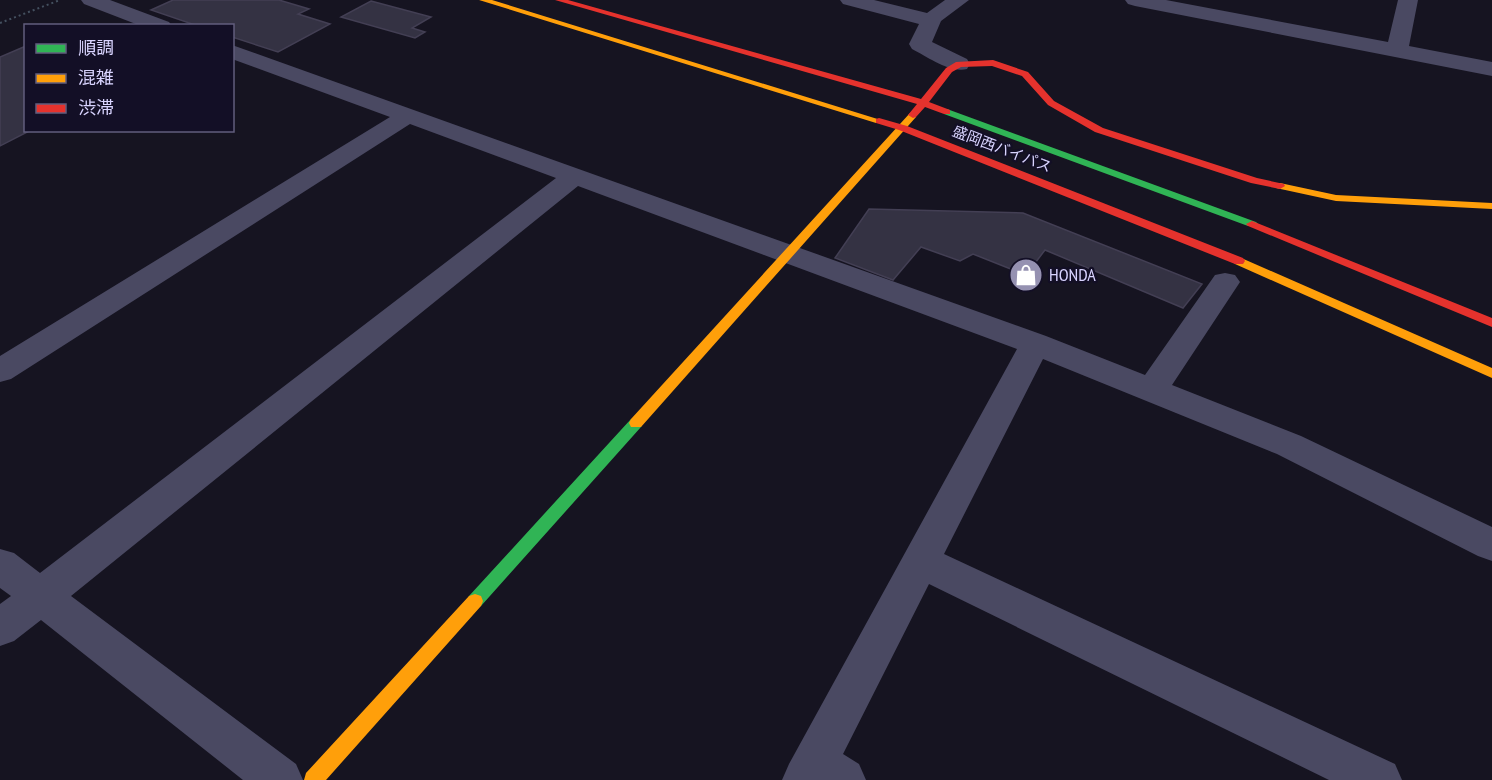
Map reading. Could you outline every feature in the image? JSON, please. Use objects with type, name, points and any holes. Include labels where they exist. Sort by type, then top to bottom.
[{"type":"main road","name":"盛岡西バイパス","points":[[483,0],[903,128],[1210,248],[1492,374]]},
{"type":"main road","name":"盛岡西バイパス","points":[[559,0],[923,103],[1283,235],[1492,323]]},
{"type":"main road","points":[[313,780],[903,128],[949,70],[959,63],[993,63],[1025,74],[1051,103],[1099,130],[1255,181],[1336,198],[1492,206]]},
{"type":"street","points":[[91,0],[157,24]]},
{"type":"street","points":[[850,0],[930,20]]},
{"type":"street","points":[[959,0],[936,13],[930,20],[920,44],[959,63]]},
{"type":"street","points":[[1135,0],[1492,69]]},
{"type":"street","points":[[1397,50],[1408,0]]},
{"type":"street","points":[[234,52],[1035,344],[1289,445],[1492,545]]},
{"type":"street","points":[[0,371],[409,115]]},
{"type":"street","points":[[0,628],[575,176]]},
{"type":"street","points":[[1152,390],[1225,282]]},
{"type":"street","points":[[821,775],[922,562],[1035,344]]},
{"type":"street","points":[[922,562],[1379,780]]},
{"type":"street","points":[[0,564],[280,780]]},
{"type":"path","points":[[0,23],[60,0]]},
{"type":"building","points":[[173,0],[279,0],[309,9],[298,14],[330,24],[278,52],[234,38],[234,24],[192,24],[151,10]]},
{"type":"building","points":[[371,1],[431,17],[412,28],[425,32],[415,38],[341,17]]},
{"type":"building","points":[[24,47],[24,132],[27,132],[0,146],[0,57]]},
{"type":"building","points":[[869,209],[1023,213],[1202,284],[1183,308],[1045,250],[1026,275],[973,254],[960,261],[921,247],[893,280],[835,258]]},
{"type":"traffic: fast","points":[[947,112],[1252,224]]},
{"type":"traffic: fast","points":[[475,601],[636,423]]},
{"type":"traffic: slow","points":[[483,0],[879,121]]},
{"type":"traffic: slow","points":[[636,423],[913,115]]},
{"type":"traffic: slow","points":[[1280,186],[1336,198],[1492,206]]},
{"type":"traffic: slow","points":[[1239,261],[1492,373]]},
{"type":"traffic: slow","points":[[313,780],[475,601]]},
{"type":"traffic: jam","points":[[559,0],[923,103],[947,112]]},
{"type":"traffic: jam","points":[[913,115],[949,70],[959,64],[993,63],[1025,74],[1051,103],[1099,130],[1255,181],[1280,186]]},
{"type":"traffic: jam","points":[[879,121],[903,128],[1239,261]]},
{"type":"traffic: jam","points":[[1252,224],[1492,323]]},
{"type":"place","name":"HONDA","points":[[1026,275]]}]
